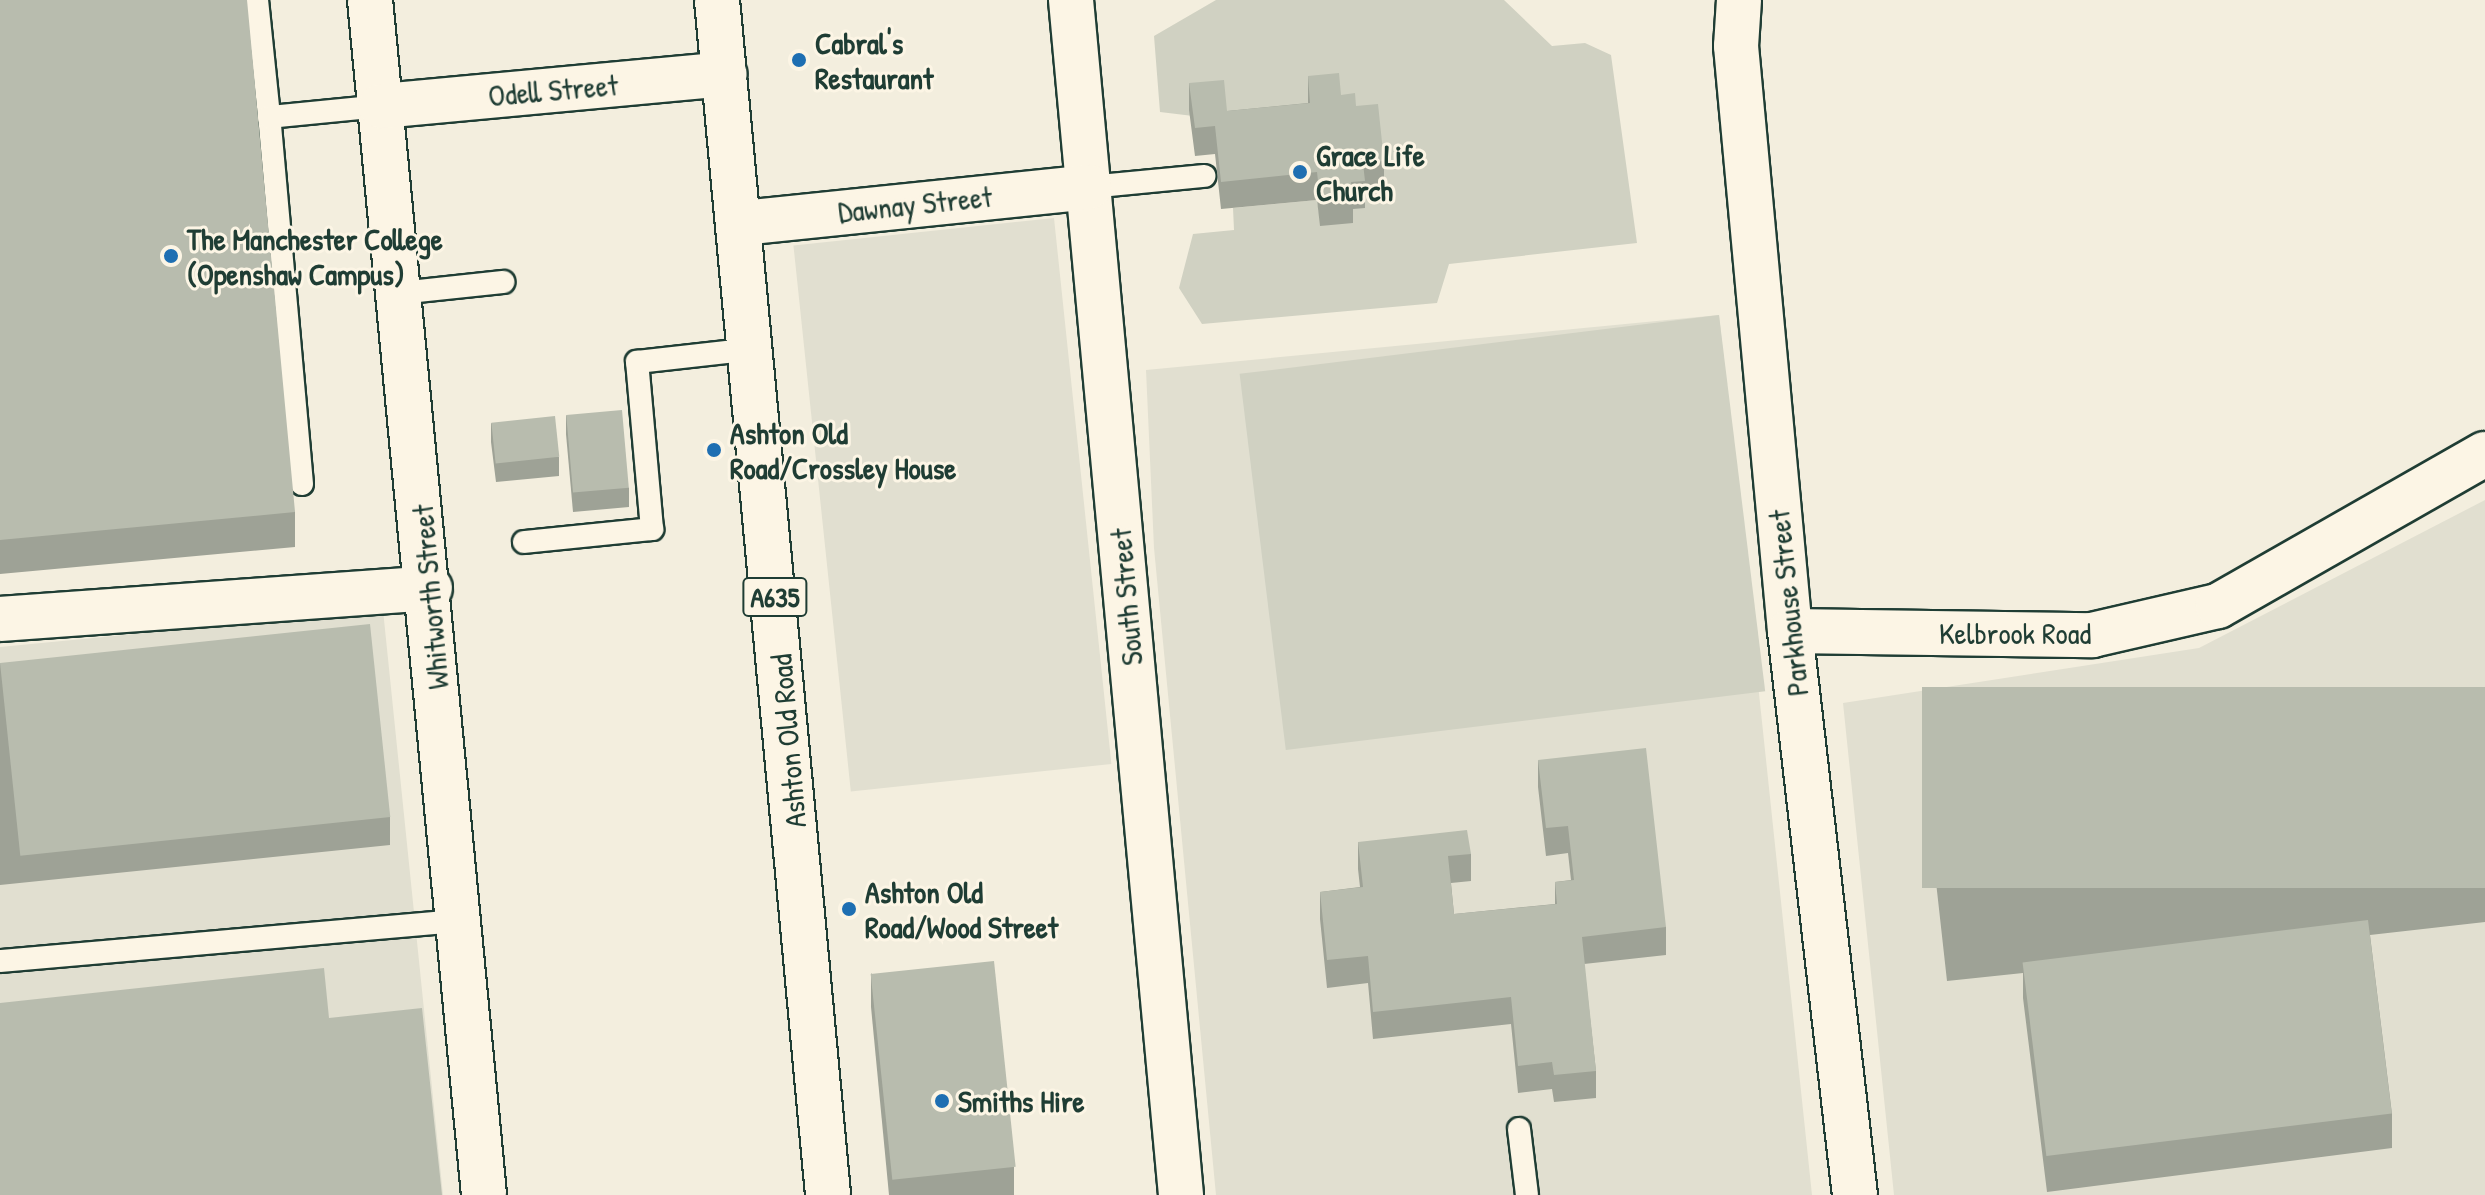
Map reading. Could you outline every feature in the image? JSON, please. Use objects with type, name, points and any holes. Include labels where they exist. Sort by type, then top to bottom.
[{"type":"main road","name":"Whitworth Street","points":[[370,0],[430,588],[484,1195]]},
{"type":"main road","name":"Ashton Old Road","points":[[717,0],[753,349],[828,1195]]},
{"type":"main road","name":"South Street","points":[[1071,0],[1181,1195]]},
{"type":"main road","name":"Parkhouse Street","points":[[1739,5],[1736,46],[1790,631],[1855,1195]]},
{"type":"main road","name":"Odell Street","points":[[381,106],[725,74]]},
{"type":"main road","name":"Dawnay Street","points":[[741,223],[1089,187]]},
{"type":"main road","name":"Kelbrook Road","points":[[1790,631],[2092,635],[2218,606],[2485,454]]},
{"type":"main road","points":[[0,619],[430,588]]},
{"type":"lane","points":[[257,0],[302,484]]},
{"type":"lane","points":[[269,117],[381,106]]},
{"type":"lane","points":[[1089,187],[1204,176]]},
{"type":"lane","points":[[400,293],[503,282]]},
{"type":"lane","points":[[524,542],[652,529],[637,362],[753,349]]},
{"type":"lane","points":[[0,961],[460,921]]},
{"type":"lane","points":[[1519,1129],[1527,1195]]},
{"type":"shaded area","points":[[1216,0],[1504,0],[1552,46],[1585,43],[1611,55],[1637,243],[1449,264],[1437,303],[1202,324],[1179,288],[1193,234],[1234,230],[1233,208],[1317,200],[1321,226],[1310,130],[1160,112],[1154,36]]},
{"type":"shaded area","points":[[1054,218],[1111,764],[851,791],[793,245]]},
{"type":"shaded area","points":[[1719,315],[1812,1195],[1216,1195],[1154,548],[1146,370]]},
{"type":"shaded area","points":[[1719,315],[1765,691],[1286,750],[1240,374]]},
{"type":"shaded area","points":[[2485,500],[2485,1195],[1894,1195],[1843,703],[2199,648]]},
{"type":"shaded area","points":[[383,610],[443,1195],[0,1195],[0,647]]},
{"type":"building","name":"The Manchester College (Openshaw Campus)","points":[[0,0],[247,0],[295,512],[0,540]]},
{"type":"building","name":"Grace Life Church","points":[[1339,73],[1341,95],[1355,93],[1356,106],[1378,104],[1384,161],[1363,163],[1365,181],[1351,182],[1353,196],[1320,199],[1317,172],[1221,182],[1215,126],[1195,128],[1189,83],[1224,80],[1227,111],[1310,103],[1308,76]]},
{"type":"building","points":[[622,410],[629,488],[573,493],[566,415]]},
{"type":"building","points":[[555,416],[559,457],[496,463],[491,423]]},
{"type":"building","points":[[370,624],[390,817],[20,856],[0,663]]},
{"type":"building","points":[[1922,687],[2485,687],[2485,888],[1922,888]]},
{"type":"building","points":[[1646,748],[1666,927],[1582,937],[1596,1071],[1554,1075],[1552,1062],[1518,1066],[1511,997],[1373,1012],[1368,956],[1327,960],[1320,892],[1363,887],[1358,842],[1467,830],[1471,854],[1448,856],[1454,914],[1557,904],[1555,882],[1574,880],[1568,826],[1546,828],[1538,760]]},
{"type":"building","points":[[2368,920],[2392,1114],[2046,1156],[2023,962]]},
{"type":"building","name":"Smiths Hire","points":[[994,961],[1016,1167],[892,1180],[871,974]]},
{"type":"building","points":[[324,968],[329,1018],[422,1008],[442,1195],[0,1195],[0,1003]]},
{"type":"place","name":"Cabral's Restaurant","points":[[799,60]]},
{"type":"place","name":"Grace Life Church","points":[[1300,172]]},
{"type":"place","name":"The Manchester College (Openshaw Campus)","points":[[171,256]]},
{"type":"place","name":"Ashton Old Road/Crossley House","points":[[714,450]]},
{"type":"place","name":"Ashton Old Road/Wood Street","points":[[849,909]]},
{"type":"place","name":"Smiths Hire","points":[[942,1101]]}]
